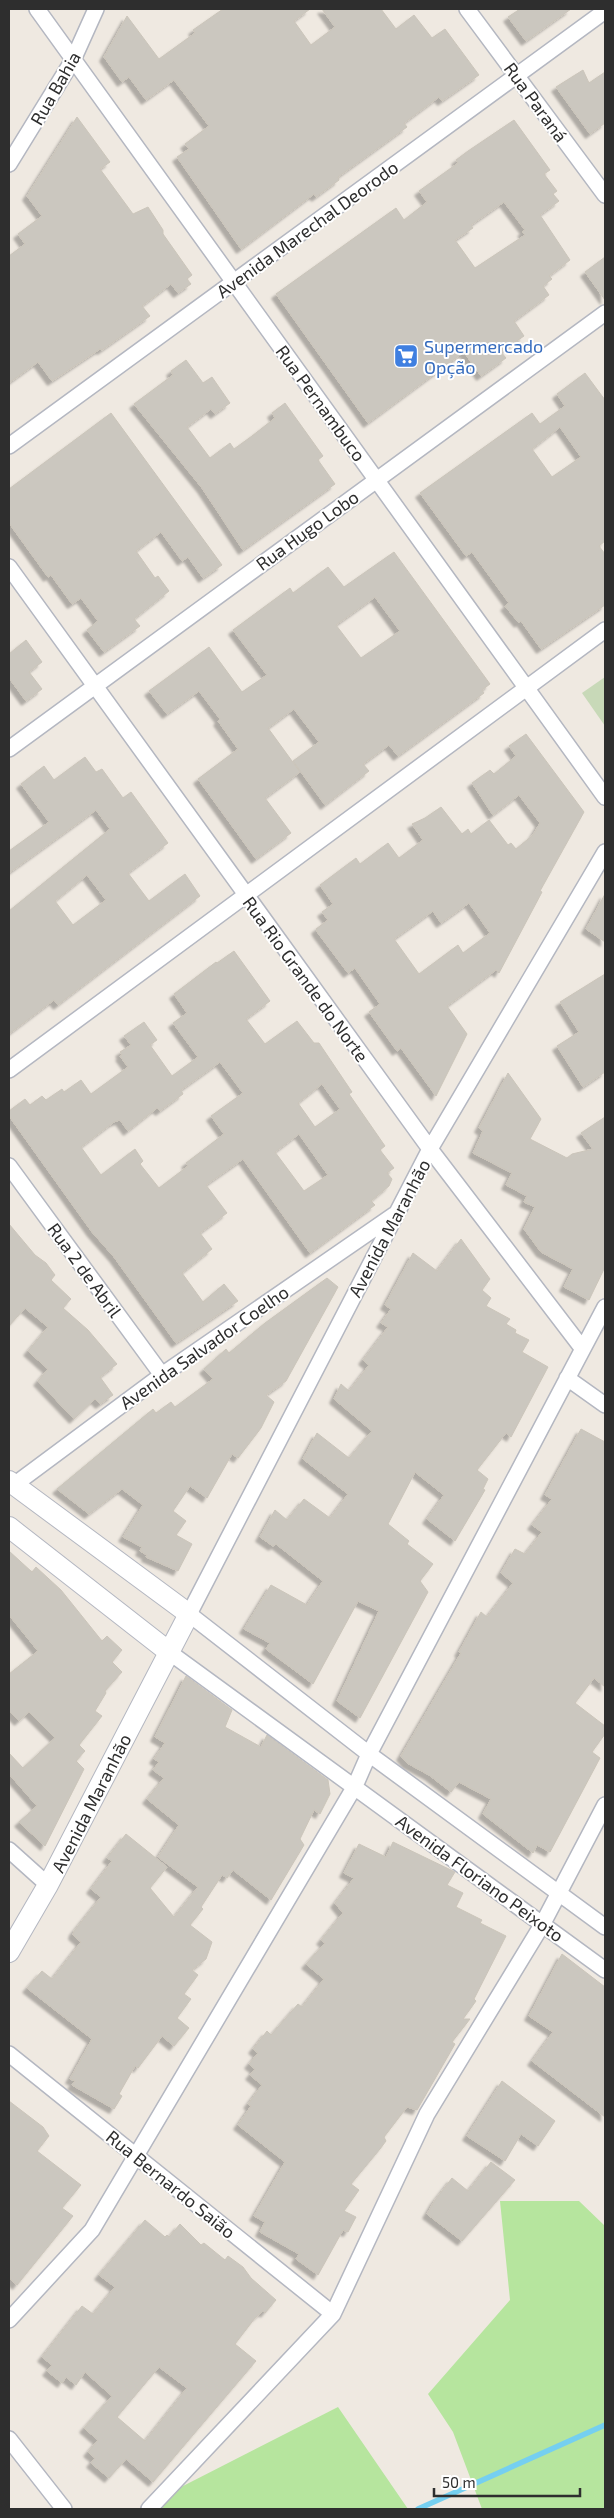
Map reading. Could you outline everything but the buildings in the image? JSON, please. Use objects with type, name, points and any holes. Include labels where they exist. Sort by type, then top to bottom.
[{"type":"street","name":"Rua Pernambuco","points":[[37,9],[605,796]]},
{"type":"street","name":"Rua Bahia","points":[[9,164],[73,60],[96,9]]},
{"type":"street","name":"Rua Paraná","points":[[467,9],[605,196]]},
{"type":"street","name":"Avenida Marechal Deorodo","points":[[9,446],[605,11]]},
{"type":"street","name":"Rua Hugo Lobo","points":[[9,749],[605,313]]},
{"type":"street","name":"Rua Rio Grande do Norte","points":[[9,567],[245,896],[430,1149],[582,1348]]},
{"type":"street","points":[[9,1070],[605,630]]},
{"type":"street","name":"Avenida Maranhão","points":[[189,1614],[430,1149],[605,852]]},
{"type":"street","name":"Rua 2 de Abril","points":[[9,1166],[162,1375]]},
{"type":"street","name":"Avenida Salvador Coelho","points":[[12,1483],[162,1375],[396,1213]]},
{"type":"street","points":[[9,2320],[92,2230],[355,1786],[369,1754],[582,1348],[605,1308]]},
{"type":"street","points":[[567,1378],[605,1405]]},
{"type":"street","name":"Avenida Floriano Peixoto","points":[[12,1483],[189,1614],[369,1754],[605,1927]]},
{"type":"street","name":"Avenida Floriano Peixoto","points":[[9,1526],[169,1652],[605,1970]]},
{"type":"street","points":[[169,1652],[189,1614]]},
{"type":"street","name":"Avenida Maranhão","points":[[9,1952],[48,1885],[169,1652]]},
{"type":"street","points":[[148,2509],[333,2314],[427,2114],[542,1925],[605,1805]]},
{"type":"street","points":[[9,1850],[48,1885]]},
{"type":"street","name":"Rua Bernardo Saião","points":[[9,2054],[333,2314]]},
{"type":"street","points":[[9,2439],[64,2509]]},
{"type":"green space","points":[[605,677],[605,726],[582,693]]},
{"type":"green space","points":[[500,2201],[579,2201],[605,2226],[605,2509],[482,2509],[453,2432],[428,2394],[510,2300]]},
{"type":"green space","points":[[338,2407],[408,2509],[138,2509]]},
{"type":"waterway","points":[[418,2509],[605,2425]]},
{"type":"place","name":"Supermercado Opção","points":[[406,356]]}]
